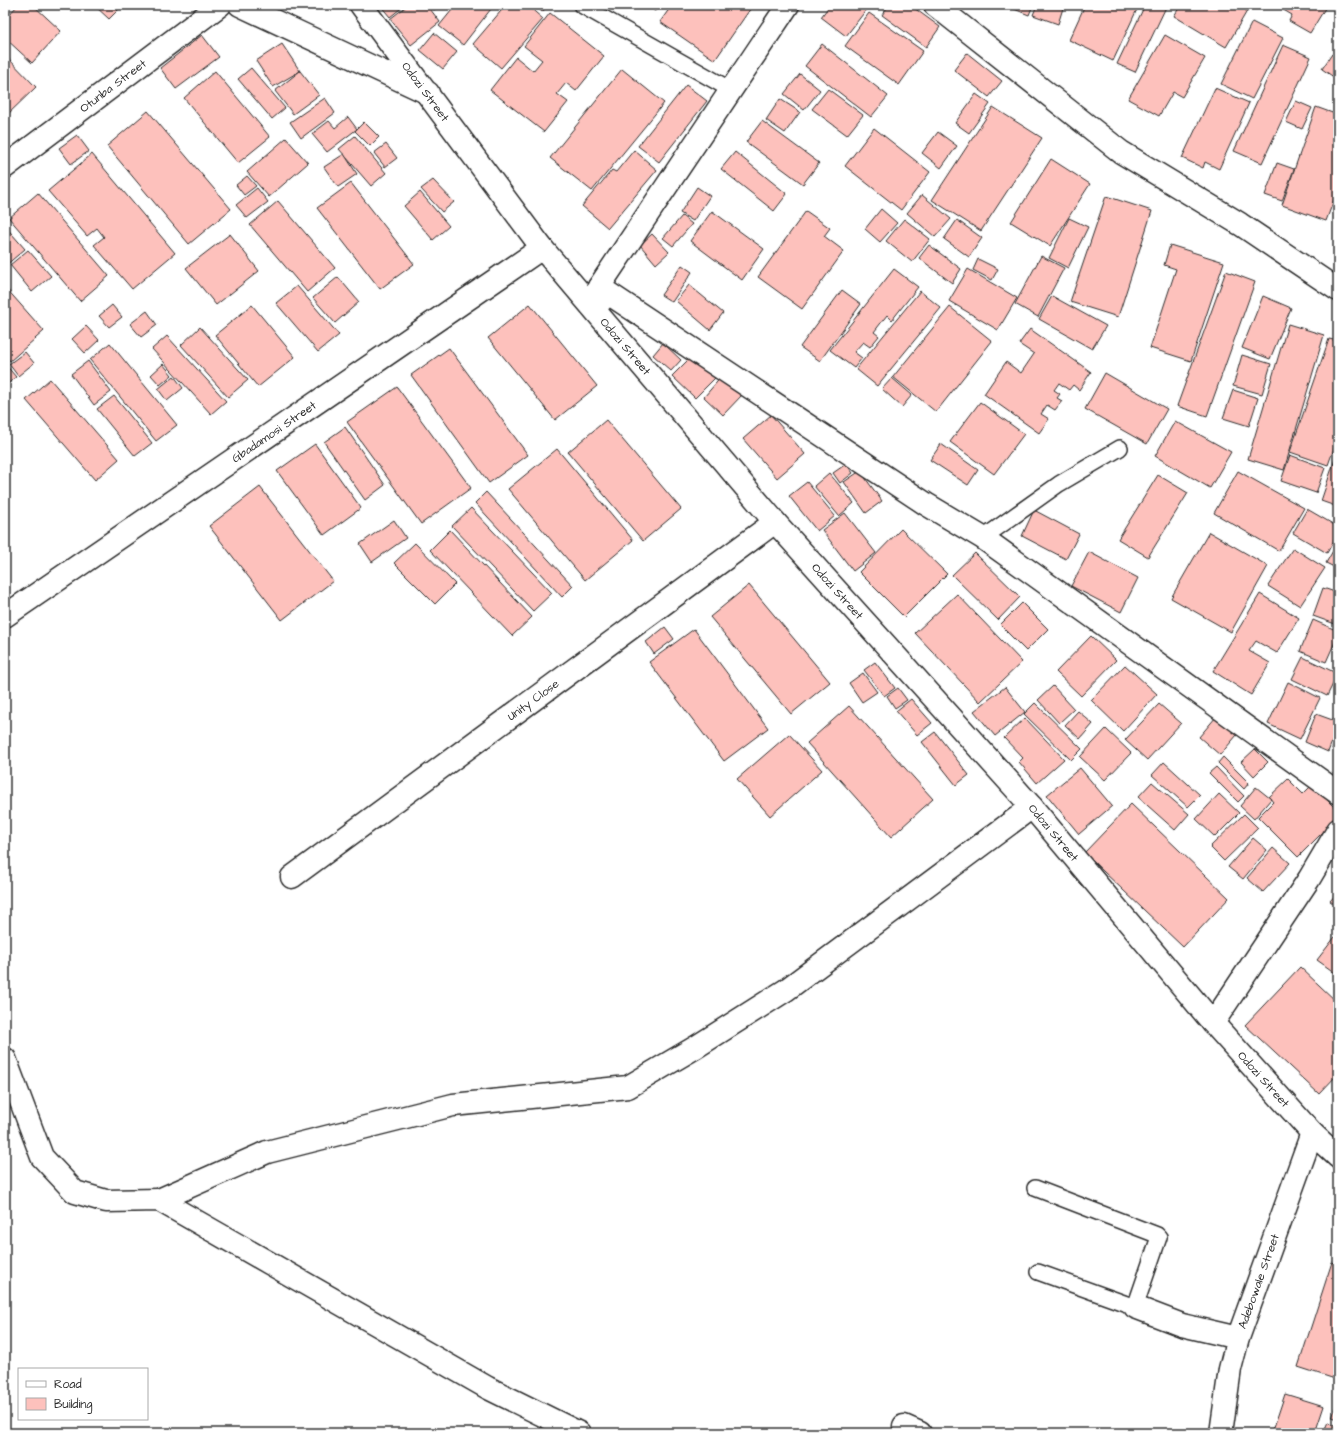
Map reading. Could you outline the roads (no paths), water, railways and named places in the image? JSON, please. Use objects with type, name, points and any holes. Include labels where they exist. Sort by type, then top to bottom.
[{"type":"street","name":"Otunba Street","points":[[5,167],[220,5]]},
{"type":"street","points":[[240,5],[428,94]]},
{"type":"street","name":"Odozi Street","points":[[361,5],[542,248],[603,320],[775,522],[1032,807],[1213,1023],[1312,1133],[1338,1157]]},
{"type":"street","points":[[603,320],[599,287],[788,5]]},
{"type":"street","points":[[935,5],[1121,152],[1240,224],[1338,290]]},
{"type":"street","name":"Gbadamosi Street","points":[[5,616],[542,248]]},
{"type":"street","points":[[599,287],[926,504],[983,538],[1338,794]]},
{"type":"street","name":"Unity Close","points":[[292,877],[775,522]]},
{"type":"street","points":[[5,1059],[42,1157],[75,1192],[106,1201],[159,1200],[267,1152],[453,1105],[628,1088],[786,990],[1032,807]]},
{"type":"street","points":[[1213,1023],[1309,879],[1338,830]]},
{"type":"street","name":"Adebowale Street","points":[[1221,1433],[1230,1369],[1238,1338],[1312,1133]]},
{"type":"street","points":[[159,1200],[488,1388],[579,1433]]},
{"type":"street","points":[[1135,1307],[1182,1324],[1238,1338]]},
{"type":"lane","points":[[581,5],[731,90]]},
{"type":"lane","points":[[983,538],[1059,484],[1120,448]]},
{"type":"lane","points":[[1035,1188],[1158,1235],[1159,1238],[1135,1307],[1038,1272]]}]
